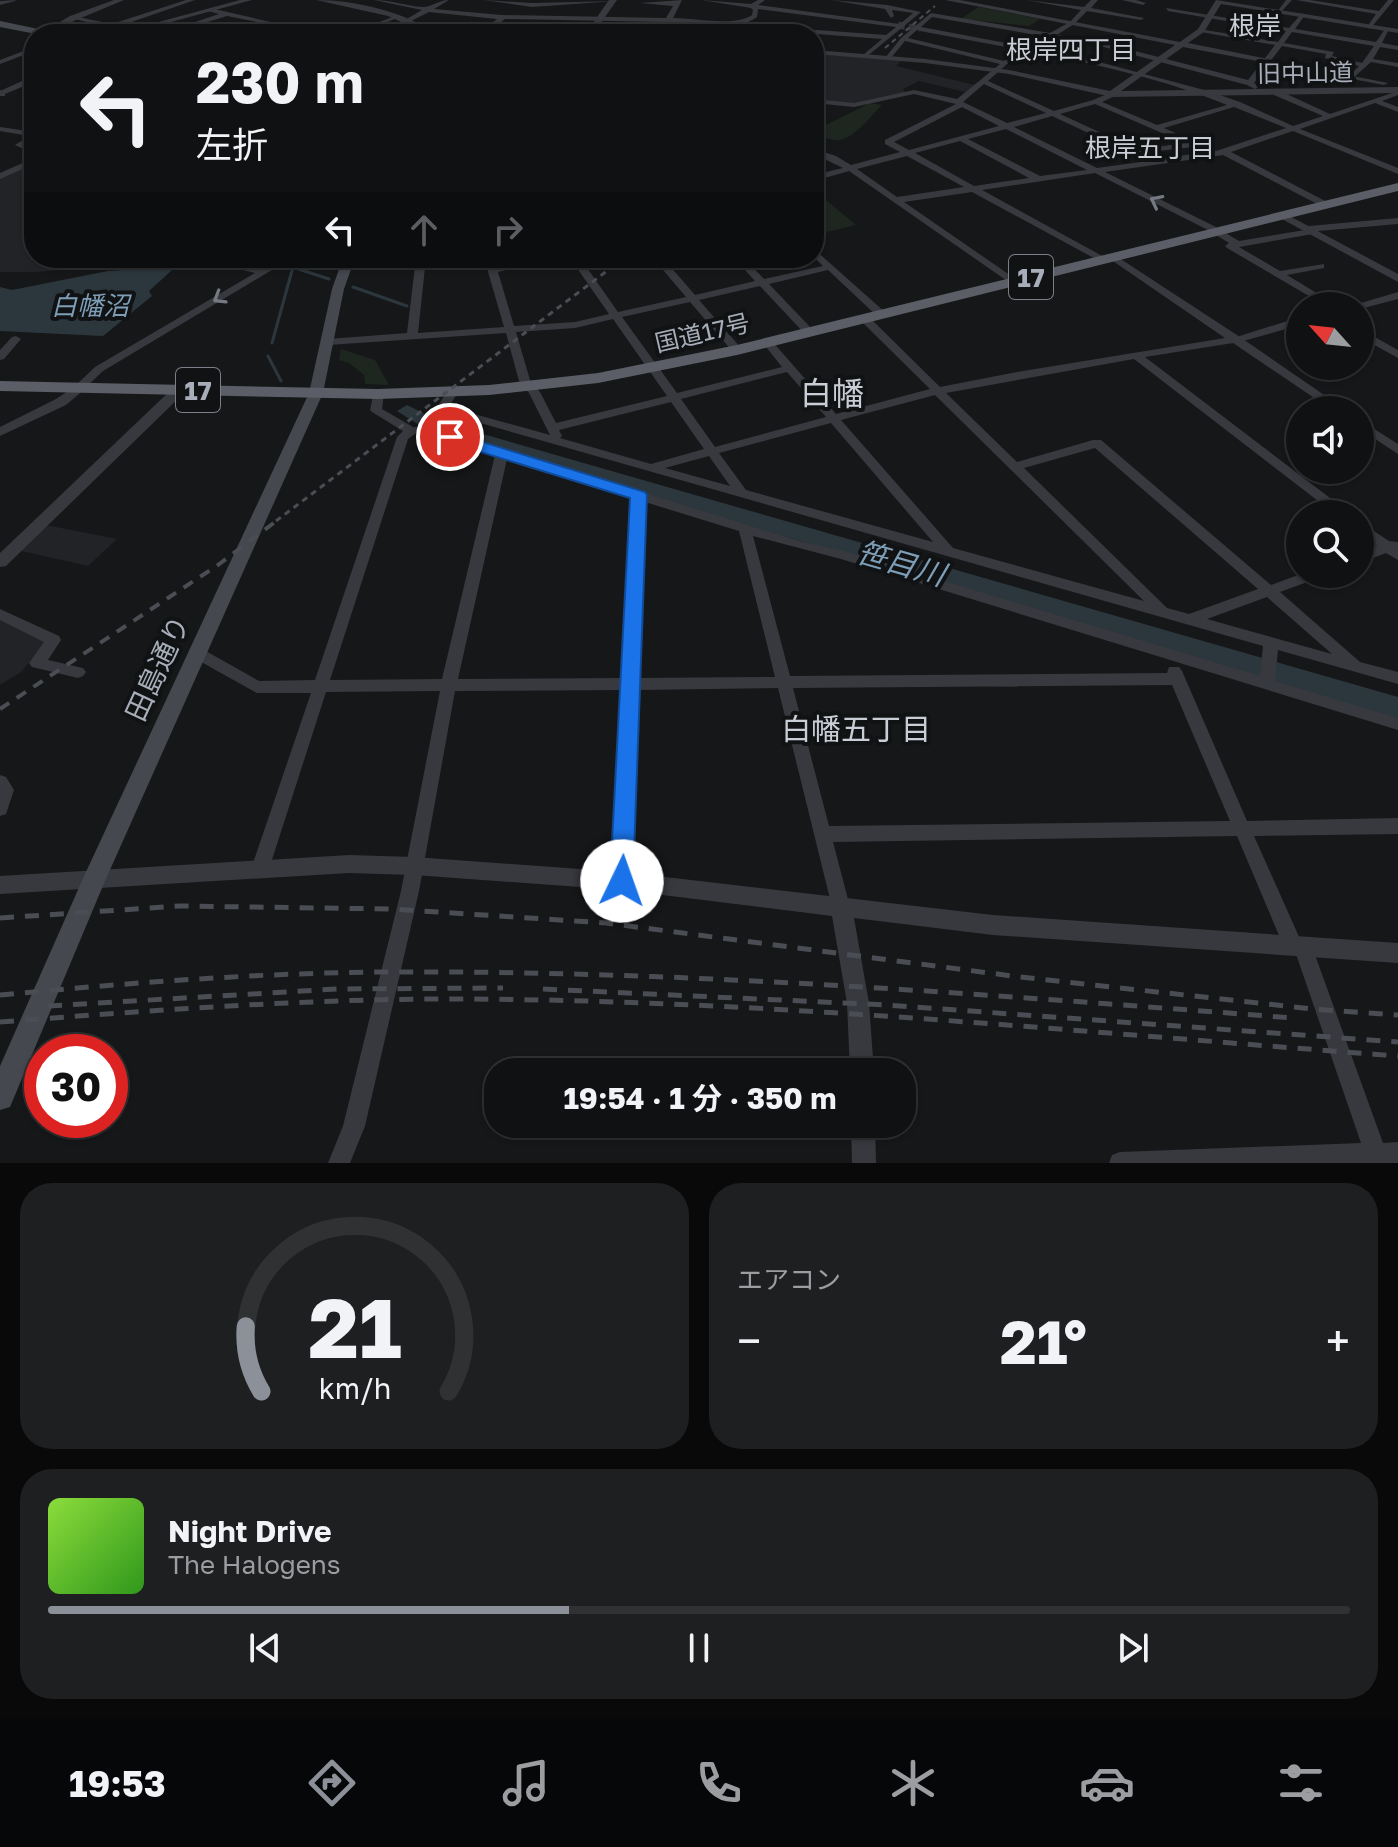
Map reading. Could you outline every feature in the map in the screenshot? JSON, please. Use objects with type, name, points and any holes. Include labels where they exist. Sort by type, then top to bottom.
[{"type":"highway","name":"国道17号","points":[[0,386],[378,394],[529,387],[653,368],[737,350],[1398,187]]},
{"type":"main road","points":[[0,24],[24,29]]},
{"type":"main road","name":"田島通り","points":[[0,1097],[6,1068],[199,654],[316,393],[338,289],[345,268]]},
{"type":"street","points":[[0,3],[13,0]]},
{"type":"street","points":[[63,24],[120,0]]},
{"type":"street","points":[[131,24],[192,0]]},
{"type":"street","points":[[153,24],[248,0]]},
{"type":"street","points":[[320,0],[397,17],[413,24]]},
{"type":"street","points":[[377,0],[428,10],[502,17],[600,19],[718,16]]},
{"type":"street","points":[[407,21],[446,0]]},
{"type":"street","points":[[486,0],[532,5],[611,3]]},
{"type":"street","points":[[493,24],[502,17],[542,0]]},
{"type":"street","points":[[704,0],[901,25]]},
{"type":"street","points":[[753,6],[762,0]]},
{"type":"street","points":[[834,0],[865,2],[918,12],[865,56]]},
{"type":"street","points":[[949,0],[1352,77],[1398,90]]},
{"type":"street","points":[[924,44],[957,19],[990,0]]},
{"type":"street","points":[[1029,0],[1141,18]]},
{"type":"street","points":[[1095,0],[1072,23],[1001,67],[960,103],[888,142],[1108,258],[1319,396]]},
{"type":"street","points":[[1125,0],[1143,3]]},
{"type":"street","points":[[1279,11],[1289,0]]},
{"type":"street","points":[[1299,0],[1379,13]]},
{"type":"street","points":[[824,176],[1096,102],[1112,94],[1201,30],[1212,16],[1217,1],[1370,27],[1398,48]]},
{"type":"street","points":[[1370,27],[1390,1],[1398,4]]},
{"type":"street","points":[[643,3],[678,2],[666,24]]},
{"type":"street","points":[[824,28],[865,2]]},
{"type":"street","points":[[584,7],[611,3]]},
{"type":"street","points":[[596,24],[611,3]]},
{"type":"street","points":[[670,17],[724,23],[748,21],[755,16],[753,6]]},
{"type":"street","points":[[813,14],[820,8]]},
{"type":"street","points":[[888,8],[894,22],[901,25]]},
{"type":"street","points":[[1168,9],[1336,37],[1398,40]]},
{"type":"street","points":[[210,10],[268,24]]},
{"type":"street","points":[[194,24],[227,13]]},
{"type":"street","points":[[888,58],[903,39],[931,15],[1103,45],[1250,83],[1262,93]]},
{"type":"street","points":[[1250,83],[1302,15]]},
{"type":"street","points":[[378,24],[397,17]]},
{"type":"street","points":[[73,18],[94,24]]},
{"type":"street","points":[[538,24],[542,18]]},
{"type":"street","points":[[258,24],[263,22]]},
{"type":"street","points":[[1336,37],[1346,23]]},
{"type":"street","points":[[920,29],[1082,59],[1213,95],[1398,171]]},
{"type":"street","points":[[1201,30],[1332,53],[1327,57],[1398,65]]},
{"type":"street","points":[[1352,77],[1367,63],[1384,37],[1398,31]]},
{"type":"street","points":[[824,32],[888,37]]},
{"type":"street","points":[[903,39],[1001,67]]},
{"type":"street","points":[[1082,59],[1103,45]]},
{"type":"street","points":[[0,62],[24,53]]},
{"type":"street","points":[[824,53],[1001,67]]},
{"type":"street","name":"旧中山道","points":[[1001,67],[1112,94],[1213,95],[1398,90]]},
{"type":"street","points":[[985,82],[1156,162]]},
{"type":"street","points":[[1,94],[24,84]]},
{"type":"street","points":[[896,200],[1219,153],[1375,101],[1398,90]]},
{"type":"street","points":[[824,102],[854,105],[914,92],[960,103],[1237,244]]},
{"type":"street","points":[[1277,93],[1329,116]]},
{"type":"street","points":[[1375,101],[1398,110]]},
{"type":"street","points":[[1096,102],[1219,153],[1326,205]]},
{"type":"street","points":[[1157,128],[1237,104]]},
{"type":"street","points":[[2,131],[24,134]]},
{"type":"street","points":[[962,139],[1038,179]]},
{"type":"street","points":[[1160,149],[1194,144]]},
{"type":"street","points":[[824,156],[851,169],[1013,282]]},
{"type":"street","points":[[0,176],[24,165]]},
{"type":"street","points":[[1284,216],[1398,279]]},
{"type":"street","points":[[1309,292],[1230,246],[1311,230],[1398,221]]},
{"type":"street","points":[[824,261],[882,315]]},
{"type":"street","points":[[1279,274],[1321,266]]},
{"type":"street","points":[[328,342],[575,325],[830,267]]},
{"type":"street","points":[[245,268],[264,272]]},
{"type":"street","points":[[0,432],[61,402],[99,369],[271,268]]},
{"type":"street","points":[[412,335],[420,268]]},
{"type":"street","points":[[502,268],[492,270],[510,329],[529,387],[554,433]]},
{"type":"street","points":[[582,268],[742,494]]},
{"type":"street","points":[[666,268],[737,350]]},
{"type":"street","points":[[749,268],[809,332]]},
{"type":"street","points":[[1374,301],[1398,295]]},
{"type":"street","points":[[865,319],[1164,612]]},
{"type":"street","points":[[653,467],[937,391],[1236,339],[1286,325]]},
{"type":"street","points":[[0,357],[16,339]]},
{"type":"street","points":[[1374,340],[1398,355]]},
{"type":"street","points":[[767,342],[949,552]]},
{"type":"street","points":[[1137,356],[1326,500]]},
{"type":"street","points":[[554,433],[674,397],[790,368]]},
{"type":"street","points":[[0,562],[179,390]]},
{"type":"street","points":[[452,392],[442,409],[554,433],[742,494],[1164,612],[1270,647],[1398,678]]},
{"type":"street","points":[[378,394],[376,410],[411,431]]},
{"type":"street","points":[[260,869],[403,437],[411,431],[424,429],[745,529],[1061,620],[1398,724]]},
{"type":"street","points":[[1374,434],[1398,450]]},
{"type":"street","points":[[1015,467],[1097,443],[1358,667]]},
{"type":"street","points":[[339,1163],[354,1126],[414,866],[449,684],[502,453]]},
{"type":"street","points":[[622,881],[639,495]]},
{"type":"street","points":[[745,529],[841,907],[858,1003],[861,1058]]},
{"type":"street","points":[[1374,535],[1395,549]]},
{"type":"street","points":[[1374,554],[1395,549]]},
{"type":"street","points":[[1188,620],[1286,585]]},
{"type":"street","points":[[0,614],[54,640],[37,663],[78,672]]},
{"type":"street","points":[[1268,682],[1270,647]]},
{"type":"street","points":[[199,654],[257,687],[1177,679]]},
{"type":"street","points":[[1120,1163],[1387,1154],[1168,655]]},
{"type":"street","points":[[0,782],[6,790],[0,809]]},
{"type":"street","points":[[823,834],[1398,826]]},
{"type":"street","points":[[0,885],[349,864],[414,866],[622,881],[993,925],[1398,953]]},
{"type":"street","points":[[863,1138],[864,1163]]},
{"type":"shaded area","points":[[978,7],[1040,19],[1029,26],[961,19]]},
{"type":"shaded area","points":[[824,55],[902,60],[896,66],[975,85],[965,92],[919,81],[903,89],[906,93],[854,105],[824,101]]},
{"type":"shaded area","points":[[870,103],[882,105],[846,138],[824,138],[824,126]]},
{"type":"shaded area","points":[[24,166],[24,268],[87,268],[0,272],[0,177]]},
{"type":"shaded area","points":[[824,198],[856,225],[824,233]]},
{"type":"shaded area","points":[[341,349],[375,360],[389,385],[365,384],[364,375],[349,363],[339,360]]},
{"type":"shaded area","points":[[46,525],[117,539],[88,566],[17,550]]},
{"type":"shaded area","points":[[0,619],[47,641],[21,672],[0,685]]},
{"type":"water","name":"白幡沼","points":[[172,270],[149,291],[152,296],[103,336],[0,331],[0,287],[12,290],[108,271]]},
{"type":"waterway","points":[[272,343],[293,268]]},
{"type":"waterway","points":[[295,268],[329,279]]},
{"type":"waterway","points":[[353,287],[407,306]]},
{"type":"waterway","points":[[268,356],[281,381]]},
{"type":"waterway","name":"笹目川","points":[[407,411],[434,426],[1398,708]]},
{"type":"tunnel","points":[[898,25],[920,29]]},
{"type":"railway","points":[[885,48],[935,6]]},
{"type":"railway","points":[[276,521],[611,268]]},
{"type":"railway","points":[[0,709],[218,565],[279,519]]},
{"type":"railway","points":[[0,918],[180,906],[391,909],[606,923],[1020,977],[1313,1009],[1398,1015]]},
{"type":"railway","points":[[0,995],[288,974],[498,972],[839,986],[1294,1018]]},
{"type":"railway","points":[[48,1006],[337,989],[503,988]]},
{"type":"railway","points":[[543,989],[887,1005],[1398,1042]]},
{"type":"railway","points":[[0,1022],[353,1000],[587,1001],[819,1012],[1398,1056]]},
{"type":"district","name":"根岸","points":[[1255,25]]},
{"type":"district","name":"根岸四丁目","points":[[1071,49]]},
{"type":"district","name":"根岸五丁目","points":[[1150,147]]},
{"type":"district","name":"白幡","points":[[832,393]]},
{"type":"district","name":"白幡五丁目","points":[[856,729]]},
{"type":"route","points":[[450,437],[639,495],[622,881]]}]
